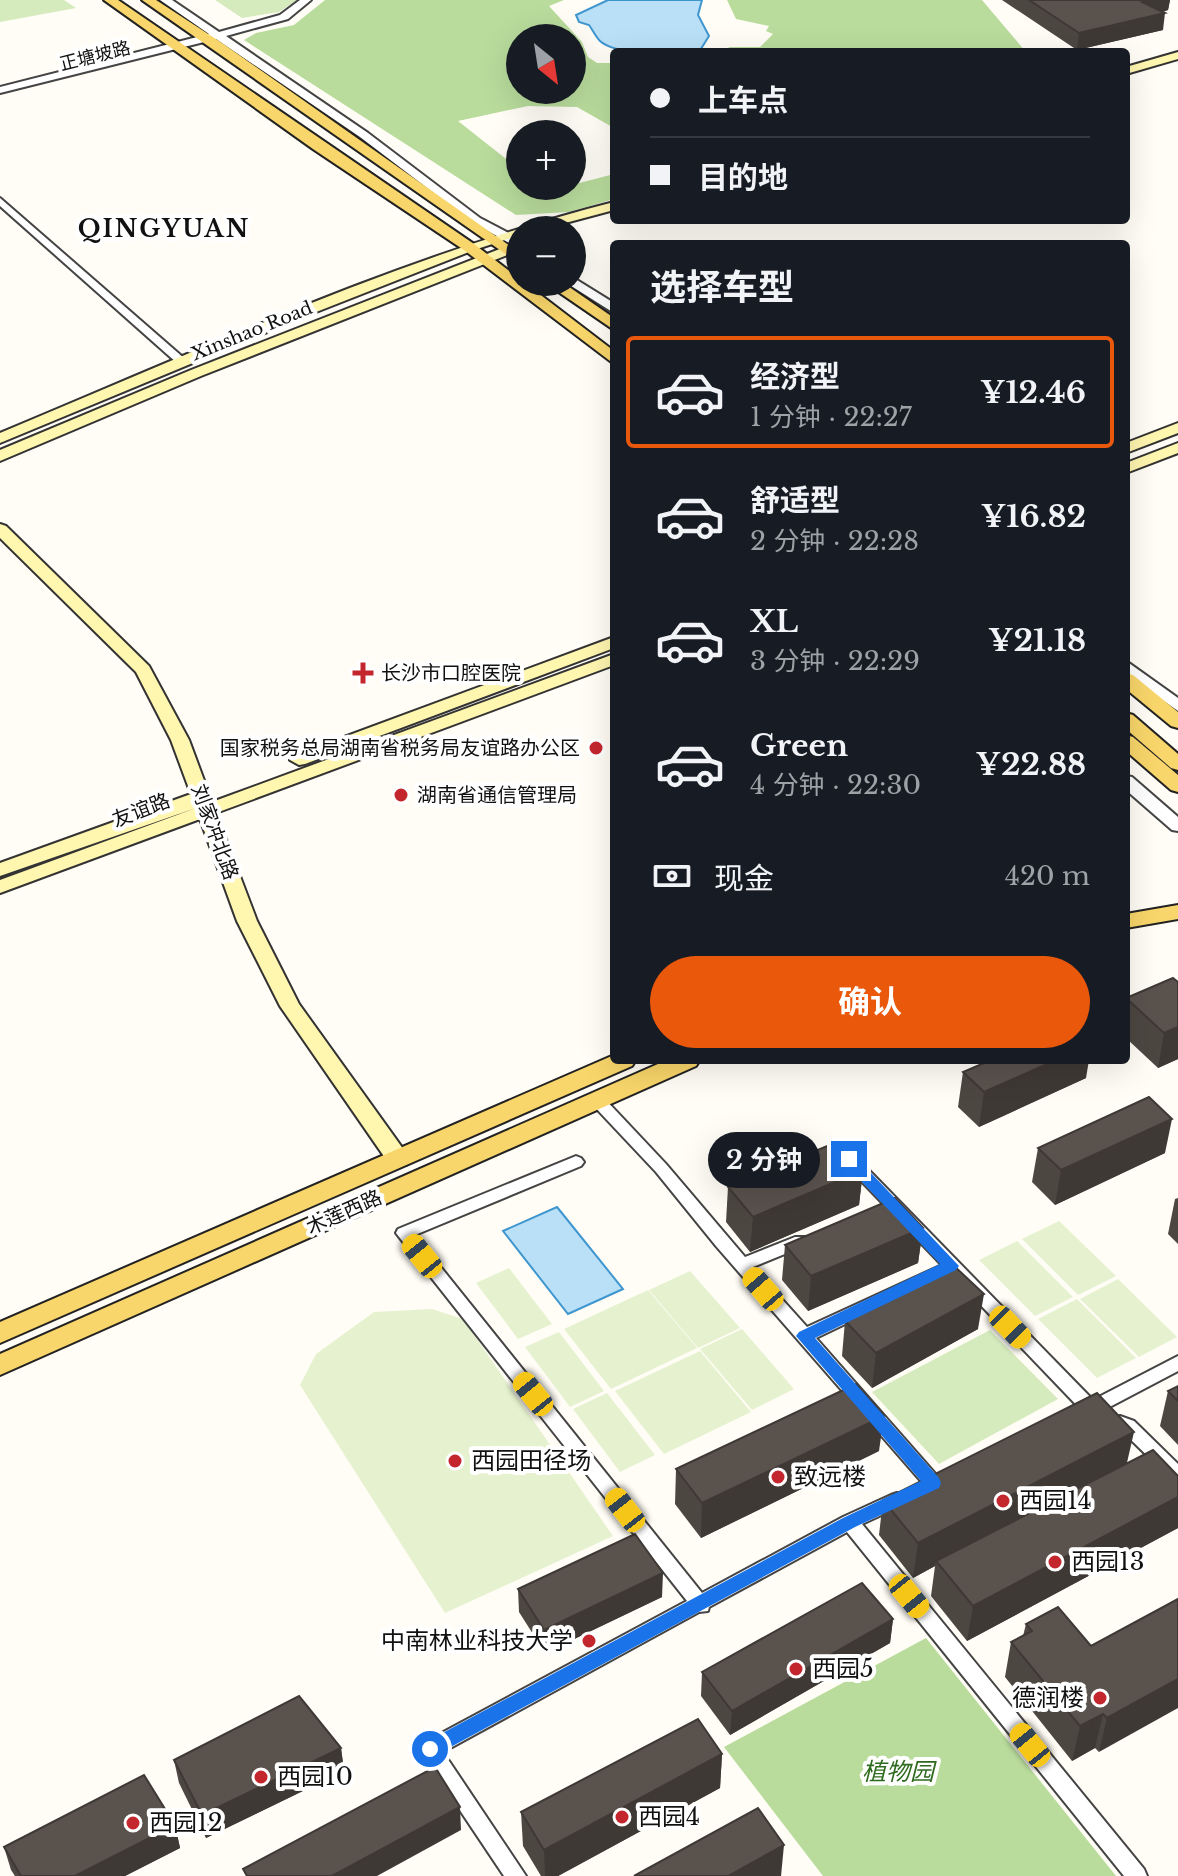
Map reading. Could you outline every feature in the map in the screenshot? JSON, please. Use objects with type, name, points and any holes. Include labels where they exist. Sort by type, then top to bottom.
[{"type":"main road","points":[[110,0],[195,42]]},
{"type":"main road","points":[[129,0],[503,244],[610,355]]},
{"type":"main road","points":[[148,0],[318,146],[503,244]]},
{"type":"main road","points":[[1130,63],[1178,49]]},
{"type":"main road","points":[[1130,70],[1178,55]]},
{"type":"main road","name":"Xinshao Road","points":[[0,438],[181,361],[610,207]]},
{"type":"main road","points":[[586,226],[610,219]]},
{"type":"main road","name":"Xinshao Road","points":[[0,456],[503,244]]},
{"type":"main road","points":[[551,296],[610,338]]},
{"type":"main road","points":[[572,296],[610,322]]},
{"type":"main road","points":[[1130,446],[1178,428]]},
{"type":"main road","points":[[1130,466],[1178,448]]},
{"type":"main road","name":"刘家冲北路","points":[[0,529],[143,670],[180,740],[199,804]]},
{"type":"main road","name":"刘家冲北路","points":[[0,545],[130,673],[199,804],[247,921],[290,1006],[394,1161]]},
{"type":"main road","name":"友谊路","points":[[0,887],[199,804],[610,644]]},
{"type":"main road","name":"友谊路","points":[[0,870],[610,660]]},
{"type":"main road","points":[[1130,682],[1178,722]]},
{"type":"main road","points":[[1130,722],[1178,764]]},
{"type":"main road","points":[[1130,744],[1178,786]]},
{"type":"main road","points":[[1130,764],[1175,816]]},
{"type":"main road","points":[[1130,905],[1178,897]]},
{"type":"main road","points":[[1130,920],[1178,912]]},
{"type":"main road","name":"木莲西路","points":[[0,1333],[615,1064]]},
{"type":"main road","name":"木莲西路","points":[[0,1365],[679,1064]]},
{"type":"street","points":[[165,0],[195,42],[284,17],[306,0]]},
{"type":"street","name":"正塘坡路","points":[[0,90],[195,42]]},
{"type":"street","name":"正塘坡路","points":[[0,96],[195,42]]},
{"type":"street","points":[[0,201],[181,361]]},
{"type":"street","points":[[586,290],[610,306]]},
{"type":"street","points":[[1130,669],[1178,706]]},
{"type":"street","points":[[1130,784],[1175,816]]},
{"type":"street","points":[[516,1876],[430,1749],[701,1605],[849,1522],[940,1480],[804,1336],[661,1168],[597,1100]]},
{"type":"street","points":[[849,1159],[884,1206],[951,1266],[1082,1413],[1128,1426],[1178,1475]]},
{"type":"street","points":[[576,1162],[404,1233],[701,1605]]},
{"type":"street","points":[[742,1265],[823,1231]]},
{"type":"street","points":[[804,1336],[951,1266]]},
{"type":"street","points":[[1082,1413],[1178,1363]]},
{"type":"street","points":[[849,1522],[1137,1876]]},
{"type":"green space","points":[[0,0],[64,0],[76,8],[0,22]]},
{"type":"green space","points":[[215,0],[297,0],[279,12],[242,18]]},
{"type":"green space","points":[[325,0],[564,0],[549,6],[566,24],[506,24],[506,104],[586,104],[586,52],[597,63],[610,63],[610,126],[577,107],[528,106],[458,121],[506,159],[506,200],[586,200],[586,181],[610,175],[610,200],[569,212],[516,215],[244,40],[256,33],[294,25]]},
{"type":"green space","points":[[727,0],[982,0],[1023,48],[730,48],[760,47],[773,34],[766,31],[769,26],[736,19]]},
{"type":"green space","points":[[1059,1221],[1116,1276],[1078,1295],[1022,1239]]},
{"type":"green space","points":[[1017,1241],[1073,1297],[1035,1316],[979,1260]]},
{"type":"green space","points":[[509,1268],[552,1324],[518,1339],[476,1283]]},
{"type":"green space","points":[[690,1271],[740,1328],[698,1348],[649,1290]]},
{"type":"green space","points":[[1118,1279],[1177,1337],[1139,1357],[1080,1299]]},
{"type":"green space","points":[[648,1290],[697,1348],[611,1389],[564,1329]]},
{"type":"green space","points":[[1077,1299],[1136,1358],[1097,1378],[1038,1319]]},
{"type":"green space","name":"西园田径场","points":[[432,1309],[463,1319],[613,1536],[445,1613],[300,1385],[316,1354],[374,1312]]},
{"type":"green space","points":[[742,1329],[794,1389],[752,1410],[700,1349]]},
{"type":"green space","points":[[990,1330],[1058,1399],[939,1464],[872,1392]]},
{"type":"green space","points":[[559,1332],[604,1391],[570,1407],[525,1347]]},
{"type":"green space","points":[[700,1351],[751,1412],[664,1454],[615,1391]]},
{"type":"green space","points":[[607,1393],[655,1455],[620,1472],[573,1409]]},
{"type":"green space","name":"植物园","points":[[926,1638],[1116,1876],[823,1876],[724,1747]]},
{"type":"water","points":[[608,0],[702,0],[698,15],[709,36],[702,48],[615,48],[600,41],[589,25],[579,22],[576,15]]},
{"type":"water","points":[[557,1207],[623,1289],[568,1314],[503,1231]]},
{"type":"building","points":[[1029,0],[1147,0],[1142,2],[1165,13],[1079,33]]},
{"type":"building","points":[[1173,978],[1178,982],[1178,1027],[1164,1033],[1130,1002],[1130,996]]},
{"type":"building","points":[[982,1064],[1047,1064],[984,1092],[963,1072]]},
{"type":"building","points":[[1149,1097],[1172,1119],[1061,1170],[1038,1148]]},
{"type":"building","points":[[837,1142],[863,1170],[753,1217],[728,1187]]},
{"type":"building","points":[[895,1198],[923,1228],[811,1276],[785,1245]]},
{"type":"building","points":[[952,1264],[984,1294],[876,1353],[845,1321]]},
{"type":"building","points":[[856,1384],[884,1416],[702,1503],[676,1469]]},
{"type":"building","points":[[1178,1386],[1178,1401],[1168,1391]]},
{"type":"building","points":[[1097,1393],[1134,1432],[918,1543],[883,1500]]},
{"type":"building","points":[[1153,1450],[1178,1476],[1178,1497],[973,1606],[936,1561]]},
{"type":"building","points":[[635,1534],[663,1573],[544,1630],[518,1589]]},
{"type":"building","points":[[862,1583],[893,1619],[732,1711],[702,1672]]},
{"type":"building","points":[[1178,1599],[1178,1679],[1107,1718],[1103,1714],[1080,1726],[1011,1642],[1032,1631],[1026,1624],[1058,1607],[1091,1646]]},
{"type":"building","name":"西园10","points":[[299,1696],[341,1748],[202,1815],[174,1760]]},
{"type":"building","points":[[698,1719],[722,1754],[544,1850],[521,1812]]},
{"type":"building","points":[[435,1767],[460,1807],[332,1876],[247,1876],[243,1869]]},
{"type":"building","points":[[144,1775],[175,1825],[75,1876],[21,1876],[4,1847]]},
{"type":"building","points":[[758,1808],[784,1845],[728,1876],[634,1876]]},
{"type":"place","name":"长沙市口腔医院","points":[[363,673]]},
{"type":"place","name":"国家税务总局湖南省税务局友谊路办公区","points":[[596,748]]},
{"type":"place","name":"湖南省通信管理局","points":[[401,795]]},
{"type":"place","name":"西园田径场","points":[[455,1461]]},
{"type":"place","name":"致远楼","points":[[778,1477]]},
{"type":"place","name":"西园14","points":[[1003,1501]]},
{"type":"place","name":"西园13","points":[[1055,1562]]},
{"type":"place","name":"中南林业科技大学","points":[[589,1641]]},
{"type":"place","name":"西园5","points":[[796,1669]]},
{"type":"place","name":"德润楼","points":[[1100,1698]]},
{"type":"place","name":"西园10","points":[[261,1777]]},
{"type":"place","name":"西园4","points":[[622,1817]]},
{"type":"place","name":"西园12","points":[[133,1823]]},
{"type":"district","name":"QINGYUAN","points":[[164,229]]},
{"type":"route","points":[[430,1749],[701,1605],[849,1522],[933,1483],[804,1336],[951,1266],[849,1159]]}]
